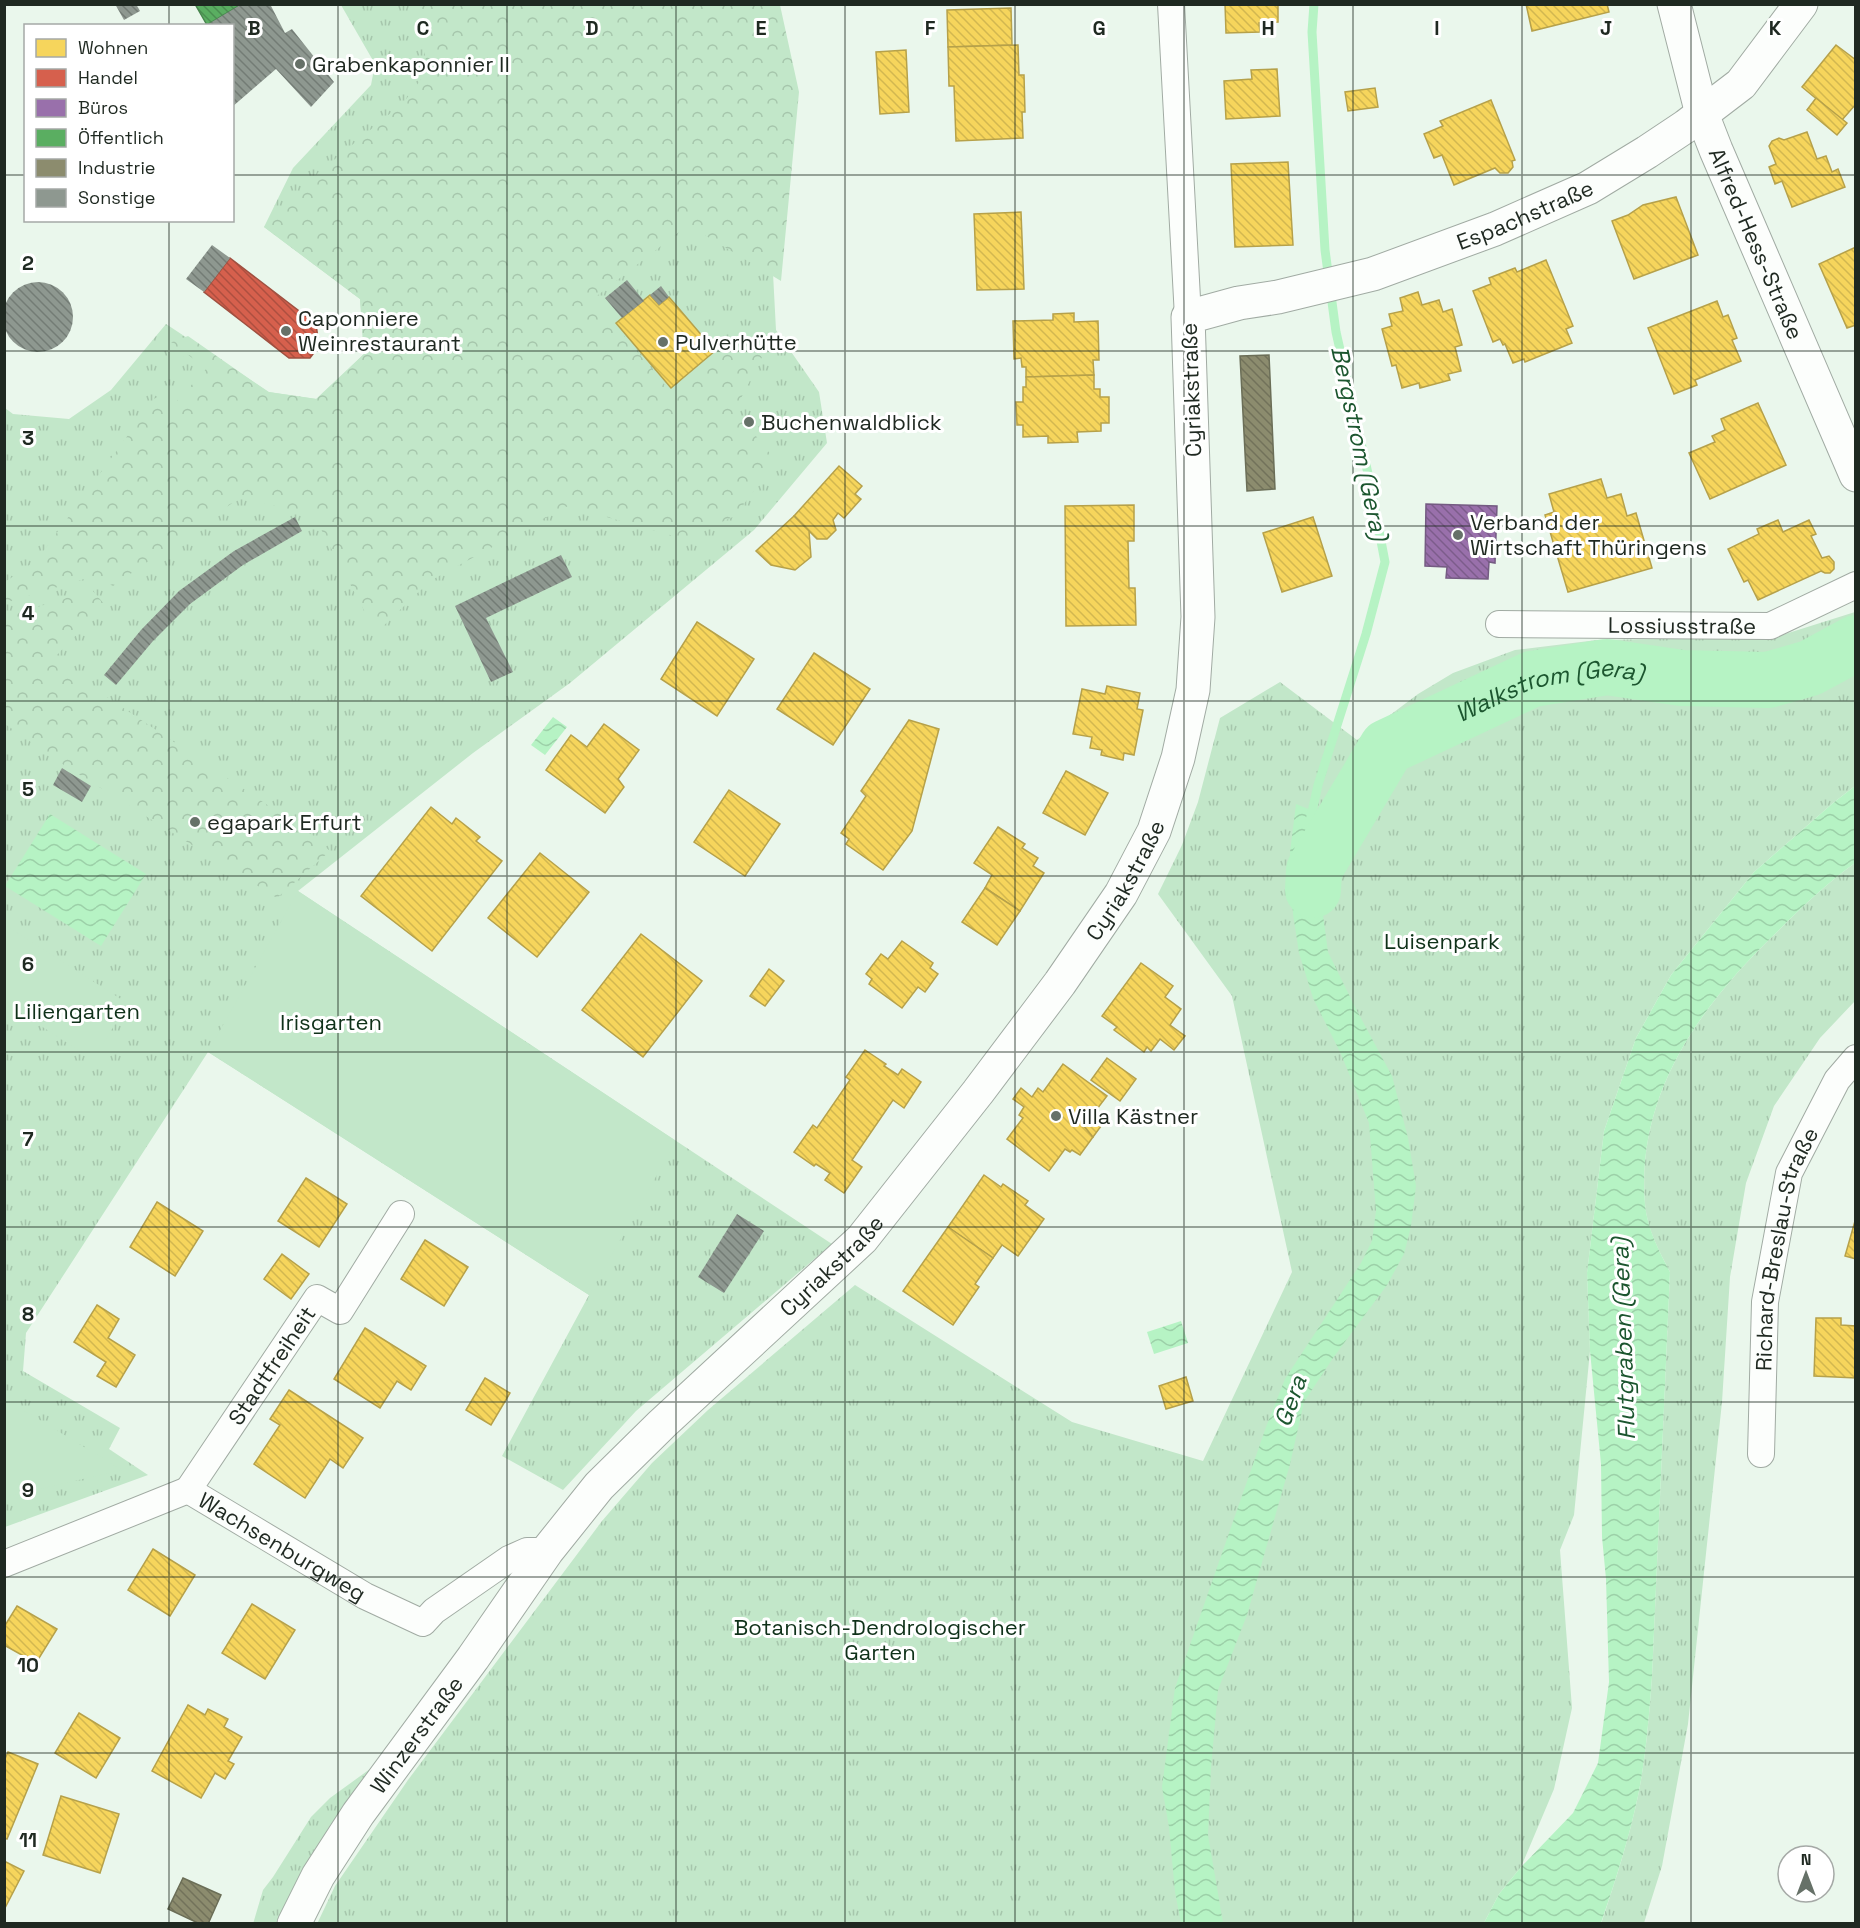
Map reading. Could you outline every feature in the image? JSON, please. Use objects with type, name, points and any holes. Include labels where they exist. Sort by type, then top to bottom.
[{"type":"street","name":"Cyriakstraße","points":[[547,1551],[599,1486],[662,1424],[862,1239],[985,1083],[1060,983],[1121,894],[1154,831],[1178,758],[1193,690],[1198,616],[1188,317],[1171,4]]},
{"type":"street","name":"Alfred-Hess-Straße","points":[[1674,4],[1702,114],[1856,475]]},
{"type":"street","name":"Espachstraße","points":[[1188,317],[1239,303],[1373,274],[1495,229],[1588,188],[1647,152],[1741,84],[1801,4]]},
{"type":"street","name":"Lossiusstraße","points":[[1499,624],[1770,626],[1856,585]]},
{"type":"street","name":"Richard-Breslau-Straße","points":[[1761,1454],[1765,1302],[1789,1173],[1837,1080],[1856,1058]]},
{"type":"street","name":"Stadtfreiheit","points":[[188,1490],[317,1298],[340,1311],[401,1214]]},
{"type":"street","name":"Wachsenburgweg","points":[[4,1564],[188,1490],[365,1596],[423,1623],[434,1611],[509,1559],[527,1551],[547,1551]]},
{"type":"street","name":"Winzerstraße","points":[[294,1923],[318,1876],[358,1814],[473,1658],[547,1551]]},
{"type":"green space","name":"egapark Erfurt","points":[[341,5],[750,5],[762,65],[776,330],[819,392],[827,443],[754,530],[570,683],[473,753],[298,891],[832,1244],[636,1411],[563,1490],[502,1456],[589,1295],[208,1052],[26,1333],[23,1371],[120,1428],[109,1449],[148,1475],[5,1527],[5,408],[13,414],[69,419],[111,390],[166,324],[269,392],[317,399],[364,354],[360,299],[264,227],[293,168],[371,85],[375,64]]},
{"type":"green space","points":[[408,5],[780,5],[799,92],[781,281],[688,225],[593,299],[670,391],[734,332],[762,357],[735,410],[776,461],[735,516],[684,539],[568,506],[430,581],[376,633],[314,516],[241,497],[113,586],[94,576],[5,603],[5,582],[37,560],[155,398],[175,403],[206,369],[186,353],[178,362],[168,360],[167,350],[172,342],[188,336],[268,392],[316,399],[364,354],[360,299],[264,227],[318,173],[404,102],[428,70],[418,20]]},
{"type":"green space","points":[[92,590],[105,605],[52,660],[312,835],[330,851],[277,898],[64,765],[5,724],[5,617]]},
{"type":"green space","points":[[1855,612],[1855,786],[1754,872],[1671,975],[1636,1038],[1604,1131],[1587,1273],[1590,1351],[1574,1515],[1560,1550],[1572,1708],[1554,1789],[1521,1867],[1499,1894],[1484,1923],[317,1924],[335,1886],[408,1780],[602,1521],[652,1463],[708,1410],[855,1285],[1072,1422],[1203,1461],[1292,1272],[1232,996],[1158,894],[1182,845],[1198,802],[1220,718],[1280,682],[1357,740],[1418,694],[1453,673],[1515,650],[1597,640],[1776,637]]},
{"type":"green space","points":[[1855,863],[1855,1001],[1820,1038],[1774,1106],[1746,1183],[1730,1277],[1722,1402],[1688,1724],[1662,1866],[1644,1923],[1601,1924],[1626,1844],[1638,1796],[1652,1677],[1670,1272],[1651,1231],[1646,1213],[1645,1163],[1651,1125],[1663,1088],[1679,1054],[1699,1021],[1723,990],[1796,913]]},
{"type":"green space","name":"Irisgarten","points":[[298,891],[676,1141],[589,1295],[208,1052]]},
{"type":"green space","name":"Liliengarten","points":[[5,925],[127,1003],[94,1060],[5,1003]]},
{"type":"green space","points":[[5,1399],[122,1470],[5,1497]]},
{"type":"green space","points":[[370,1769],[308,1863],[277,1923],[253,1924],[263,1890],[311,1817],[330,1798]]},
{"type":"water","points":[[553,717],[567,727],[545,755],[531,745]]},
{"type":"water","name":"Flutgraben (Gera)","points":[[1855,786],[1855,863],[1796,913],[1723,990],[1699,1021],[1679,1054],[1663,1088],[1651,1125],[1645,1163],[1646,1213],[1651,1231],[1670,1272],[1652,1677],[1638,1796],[1626,1844],[1601,1923],[1484,1923],[1499,1894],[1521,1867],[1573,1813],[1598,1763],[1609,1682],[1601,1464],[1590,1351],[1587,1273],[1604,1131],[1636,1038],[1671,975],[1754,872]]},
{"type":"water","name":"Gera","points":[[1296,804],[1343,823],[1325,877],[1323,915],[1328,952],[1392,1076],[1408,1138],[1416,1186],[1411,1226],[1404,1254],[1387,1285],[1333,1358],[1304,1402],[1290,1464],[1247,1615],[1218,1690],[1208,1835],[1223,1923],[1181,1923],[1162,1787],[1175,1688],[1266,1427],[1285,1379],[1361,1263],[1372,1241],[1376,1211],[1369,1123],[1341,1054],[1313,998],[1299,953],[1293,914],[1290,852]]},
{"type":"water","points":[[50,814],[146,874],[101,946],[5,886]]},
{"type":"water","points":[[1181,1321],[1188,1343],[1154,1354],[1147,1332]]},
{"type":"building: Wohnen","points":[[1225,4],[1278,4],[1278,22],[1259,23],[1260,32],[1226,33]]},
{"type":"building: Wohnen","points":[[1526,4],[1607,4],[1609,12],[1532,31]]},
{"type":"building: Wohnen","points":[[1011,8],[1012,45],[948,47],[947,10]]},
{"type":"building: Wohnen","points":[[1018,45],[1019,75],[1024,75],[1023,138],[956,141],[954,86],[949,86],[948,47]]},
{"type":"building: Wohnen","points":[[1836,45],[1856,60],[1856,104],[1842,120],[1802,87]]},
{"type":"building: Wohnen","points":[[906,50],[909,112],[880,114],[876,52]]},
{"type":"building: Wohnen","points":[[1277,69],[1280,116],[1226,119],[1224,81],[1252,79],[1251,70]]},
{"type":"building: Wohnen","points":[[1375,88],[1378,107],[1348,111],[1345,92]]},
{"type":"building: Wohnen","points":[[1816,98],[1847,123],[1837,135],[1807,110]]},
{"type":"building: Wohnen","points":[[1491,100],[1515,160],[1512,161],[1513,167],[1508,173],[1500,173],[1495,168],[1454,185],[1442,155],[1434,158],[1424,134],[1443,126],[1440,121]]},
{"type":"building: Wohnen","points":[[1807,132],[1817,159],[1826,156],[1832,172],[1838,169],[1845,187],[1792,207],[1782,181],[1775,184],[1769,167],[1776,164],[1769,146],[1772,141],[1779,138],[1784,140]]},
{"type":"building: Wohnen","points":[[1288,162],[1293,245],[1235,247],[1231,164]]},
{"type":"building: Wohnen","points":[[1676,197],[1698,255],[1634,279],[1612,221],[1628,215],[1643,205]]},
{"type":"building: Wohnen","points":[[1021,212],[1024,289],[977,290],[974,214]]},
{"type":"building: Wohnen","points":[[1856,247],[1856,325],[1847,328],[1819,264]]},
{"type":"building: Wohnen","points":[[1546,260],[1573,326],[1566,329],[1572,343],[1525,362],[1524,359],[1513,363],[1505,344],[1503,345],[1500,339],[1493,342],[1473,291],[1491,284],[1489,278],[1515,268],[1517,272]]},
{"type":"building: Wohnen","points":[[1418,292],[1422,305],[1439,300],[1443,312],[1452,309],[1462,345],[1455,347],[1461,371],[1448,374],[1450,380],[1420,388],[1419,383],[1402,388],[1396,365],[1392,366],[1382,329],[1392,326],[1389,314],[1403,311],[1400,298]]},
{"type":"building: Wohnen","points":[[650,295],[659,305],[669,297],[715,351],[671,388],[616,323]]},
{"type":"building: Wohnen","points":[[1717,301],[1723,317],[1728,315],[1737,338],[1732,340],[1741,361],[1695,380],[1697,385],[1674,394],[1648,328]]},
{"type":"building: Wohnen","points":[[1074,313],[1074,322],[1098,321],[1099,360],[1093,360],[1094,375],[1026,377],[1026,367],[1022,367],[1021,358],[1014,359],[1013,321],[1053,320],[1053,314]]},
{"type":"building: Wohnen","points":[[1094,375],[1094,389],[1100,389],[1100,397],[1109,397],[1109,423],[1101,423],[1101,431],[1077,432],[1078,442],[1048,443],[1048,436],[1023,437],[1023,425],[1017,425],[1016,402],[1023,402],[1026,377]]},
{"type":"building: Wohnen","points":[[1758,403],[1786,465],[1710,499],[1689,453],[1715,442],[1712,436],[1725,430],[1721,419]]},
{"type":"building: Wohnen","points":[[839,466],[862,486],[855,494],[861,499],[844,518],[838,513],[833,520],[836,530],[827,539],[817,539],[794,516]]},
{"type":"building: Wohnen","points":[[1601,479],[1607,498],[1621,494],[1627,516],[1636,513],[1652,568],[1568,592],[1545,515],[1554,512],[1549,494]]},
{"type":"building: Wohnen","points":[[1134,505],[1134,541],[1128,541],[1129,588],[1135,588],[1136,625],[1066,626],[1065,506]]},
{"type":"building: Wohnen","points":[[794,516],[809,531],[811,557],[795,570],[771,565],[756,551]]},
{"type":"building: Wohnen","points":[[1313,517],[1332,576],[1282,592],[1263,533]]},
{"type":"building: Wohnen","points":[[1778,520],[1783,532],[1809,520],[1816,534],[1811,536],[1822,558],[1829,556],[1834,562],[1834,569],[1830,573],[1821,571],[1758,600],[1748,580],[1744,582],[1728,549],[1759,534],[1757,529]]},
{"type":"building: Wohnen","points":[[697,622],[754,659],[717,716],[661,679]]},
{"type":"building: Wohnen","points":[[814,653],[870,689],[833,745],[777,709]]},
{"type":"building: Wohnen","points":[[1107,686],[1140,693],[1137,709],[1143,710],[1134,755],[1124,753],[1123,760],[1101,755],[1102,750],[1090,748],[1092,737],[1073,734],[1082,689],[1105,694]]},
{"type":"building: Wohnen","points":[[909,720],[939,729],[912,831],[883,870],[846,844],[849,839],[841,833],[866,796],[861,791]]},
{"type":"building: Wohnen","points":[[604,724],[639,750],[618,779],[624,787],[605,813],[546,770],[571,735],[587,747]]},
{"type":"building: Wohnen","points":[[1066,771],[1108,793],[1085,835],[1043,813]]},
{"type":"building: Wohnen","points":[[729,790],[780,824],[745,876],[694,842]]},
{"type":"building: Wohnen","points":[[431,807],[452,824],[456,818],[480,837],[476,841],[502,861],[432,951],[361,896]]},
{"type":"building: Wohnen","points":[[998,827],[1025,844],[1022,848],[1038,858],[1033,866],[1044,873],[1020,911],[985,888],[992,875],[974,863]]},
{"type":"building: Wohnen","points":[[540,853],[589,892],[537,957],[488,918]]},
{"type":"building: Wohnen","points":[[985,888],[1020,911],[997,945],[962,922]]},
{"type":"building: Wohnen","points":[[641,934],[702,981],[643,1057],[582,1010]]},
{"type":"building: Wohnen","points":[[902,941],[933,963],[930,968],[938,974],[925,992],[918,987],[902,1008],[869,984],[872,979],[866,974],[881,954],[888,959]]},
{"type":"building: Wohnen","points":[[1141,963],[1173,986],[1165,997],[1181,1009],[1170,1025],[1185,1036],[1174,1050],[1160,1039],[1151,1051],[1147,1047],[1144,1052],[1114,1030],[1117,1027],[1102,1016]]},
{"type":"building: Wohnen","points":[[769,969],[784,981],[765,1006],[750,996]]},
{"type":"building: Wohnen","points":[[865,1050],[898,1075],[902,1069],[921,1082],[904,1108],[893,1100],[852,1160],[862,1167],[844,1193],[825,1180],[830,1173],[816,1164],[814,1166],[794,1152],[813,1125],[817,1128],[850,1080],[846,1077]]},
{"type":"building: Wohnen","points":[[1107,1058],[1136,1079],[1120,1101],[1091,1080]]},
{"type":"building: Wohnen","name":"Villa Kästner","points":[[1063,1064],[1107,1096],[1084,1126],[1093,1137],[1080,1155],[1065,1149],[1049,1171],[1007,1139],[1023,1118],[1019,1115],[1024,1107],[1013,1099],[1021,1088],[1032,1097],[1038,1088],[1043,1092]]},
{"type":"building: Wohnen","points":[[1096,1110],[1107,1118],[1093,1137],[1084,1126]]},
{"type":"building: Wohnen","points":[[984,1175],[1001,1187],[1003,1184],[1028,1201],[1025,1205],[1044,1219],[1018,1256],[1002,1245],[993,1258],[948,1227]]},
{"type":"building: Wohnen","points":[[306,1178],[347,1204],[319,1247],[278,1221]]},
{"type":"building: Wohnen","points":[[157,1202],[203,1231],[175,1276],[130,1247]]},
{"type":"building: Wohnen","points":[[1856,1221],[1856,1259],[1845,1256]]},
{"type":"building: Wohnen","points":[[948,1227],[993,1258],[975,1284],[979,1287],[953,1325],[903,1291]]},
{"type":"building: Wohnen","points":[[425,1240],[468,1267],[444,1306],[401,1279]]},
{"type":"building: Wohnen","points":[[282,1254],[309,1274],[291,1299],[264,1279]]},
{"type":"building: Wohnen","points":[[97,1305],[119,1319],[108,1338],[135,1355],[116,1387],[97,1376],[106,1362],[74,1342]]},
{"type":"building: Wohnen","points":[[1816,1318],[1841,1318],[1841,1325],[1856,1326],[1856,1378],[1814,1376]]},
{"type":"building: Wohnen","points":[[365,1328],[426,1366],[411,1390],[397,1381],[380,1408],[334,1379]]},
{"type":"building: Wohnen","points":[[1186,1377],[1193,1401],[1166,1409],[1159,1386]]},
{"type":"building: Wohnen","points":[[485,1378],[510,1393],[491,1425],[466,1410]]},
{"type":"building: Wohnen","points":[[289,1390],[363,1438],[343,1468],[330,1459],[305,1498],[254,1464],[280,1425],[270,1419]]},
{"type":"building: Wohnen","points":[[153,1549],[195,1575],[170,1616],[128,1590]]},
{"type":"building: Wohnen","points":[[252,1604],[295,1630],[265,1679],[222,1653]]},
{"type":"building: Wohnen","points":[[17,1606],[57,1629],[36,1663],[4,1645],[4,1627]]},
{"type":"building: Wohnen","points":[[188,1705],[205,1715],[208,1709],[228,1719],[224,1727],[242,1737],[228,1761],[234,1764],[225,1779],[215,1773],[201,1798],[152,1771]]},
{"type":"building: Wohnen","points":[[79,1713],[120,1738],[96,1778],[55,1753]]},
{"type":"building: Wohnen","points":[[8,1752],[38,1764],[7,1839],[4,1838],[4,1761]]},
{"type":"building: Wohnen","points":[[61,1796],[119,1814],[100,1873],[43,1855]]},
{"type":"building: Wohnen","points":[[4,1861],[24,1871],[4,1910]]},
{"type":"building: Handel","points":[[230,258],[316,324],[319,346],[310,358],[289,358],[204,292]]},
{"type":"building: Büros","points":[[1426,504],[1497,506],[1495,563],[1489,562],[1488,579],[1446,578],[1447,567],[1425,566]]},
{"type":"building: Öffentlich","points":[[195,4],[242,4],[209,24],[206,24]]},
{"type":"building: Industrie","points":[[1269,355],[1275,489],[1247,491],[1240,356]]},
{"type":"building: Industrie","points":[[183,1878],[221,1895],[208,1924],[200,1924],[168,1909]]},
{"type":"building: Sonstige","points":[[115,4],[136,4],[140,11],[124,20]]},
{"type":"building: Sonstige","points":[[242,4],[270,4],[285,33],[292,29],[334,82],[311,107],[276,69],[234,105],[234,24],[208,24]]},
{"type":"building: Sonstige","points":[[212,245],[230,258],[204,292],[186,279]]},
{"type":"building: Sonstige","points":[[627,280],[644,301],[622,318],[605,298]]},
{"type":"building: Sonstige","points":[[45,282],[58,288],[67,297],[71,303],[73,317],[71,331],[63,342],[52,350],[31,352],[13,342],[5,331],[3,310],[13,292],[24,284]]},
{"type":"building: Sonstige","points":[[661,286],[669,297],[659,305],[650,295]]},
{"type":"building: Sonstige","points":[[295,517],[302,531],[243,565],[190,604],[153,641],[116,685],[104,675],[141,630],[179,591],[234,551]]},
{"type":"building: Sonstige","points":[[561,555],[572,577],[486,618],[513,672],[491,682],[455,606]]},
{"type":"building: Sonstige","points":[[62,768],[91,786],[82,802],[53,785]]},
{"type":"building: Sonstige","points":[[737,1214],[764,1231],[724,1293],[698,1277]]},
{"type":"waterway","name":"Bergstrom (Gera)","points":[[1310,821],[1318,785],[1366,634],[1385,562],[1369,478],[1336,332],[1325,250],[1312,32],[1314,4]]},
{"type":"waterway","name":"Walkstrom (Gera)","points":[[1313,890],[1314,870],[1387,747],[1532,679],[1607,667],[1682,678],[1768,680],[1810,668],[1856,643]]},
{"type":"place","name":"Grabenkaponnier II","points":[[300,64]]},
{"type":"place","name":"Caponniere Weinrestaurant","points":[[286,331]]},
{"type":"place","name":"Pulverhütte","points":[[663,342]]},
{"type":"place","name":"Buchenwaldblick","points":[[749,422]]},
{"type":"place","name":"Verband der Wirtschaft Thüringens","points":[[1458,535]]},
{"type":"place","name":"egapark Erfurt","points":[[195,822]]},
{"type":"place","name":"Villa Kästner","points":[[1056,1116]]},
{"type":"park label","name":"Luisenpark","points":[[1442,941]]},
{"type":"park label","name":"Botanisch-Dendrologischer Garten","points":[[880,1640]]}]
